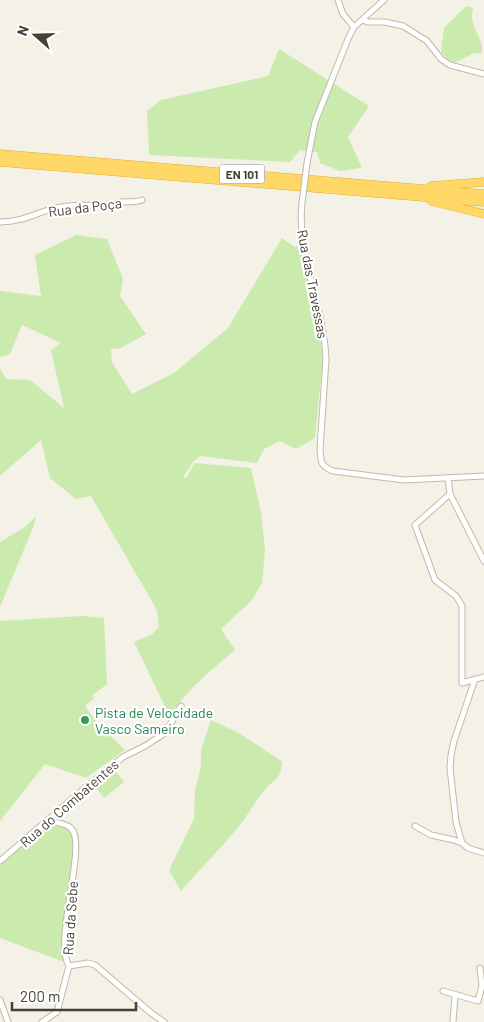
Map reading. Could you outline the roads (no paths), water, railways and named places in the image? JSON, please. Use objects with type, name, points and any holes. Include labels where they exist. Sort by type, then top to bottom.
[{"type":"highway","name":"EN 101","points":[[0,154],[484,194]]},
{"type":"highway","name":"EN 101","points":[[0,162],[484,202]]},
{"type":"highway","points":[[347,183],[359,181],[435,186],[484,182]]},
{"type":"highway","points":[[357,191],[367,194],[431,201],[484,214]]},
{"type":"street","points":[[338,0],[343,14],[354,27]]},
{"type":"street","name":"Rua das Travessas","points":[[384,0],[354,27],[315,122],[307,163],[301,229],[326,359],[320,449],[321,462],[325,468],[358,475],[404,480],[448,478]]},
{"type":"street","points":[[362,20],[403,26],[427,41],[441,59],[450,65],[484,74]]},
{"type":"street","name":"Rua da Poça","points":[[0,222],[22,220],[50,210],[112,205],[116,202],[136,202],[142,200]]},
{"type":"street","points":[[484,476],[448,478],[450,494],[484,561]]},
{"type":"street","points":[[450,494],[416,525],[435,580],[456,596],[462,606],[462,683],[484,677]]},
{"type":"street","points":[[462,843],[456,822],[450,768],[451,755],[475,679]]},
{"type":"street","name":"Rua do Combatentes","points":[[0,861],[123,757],[165,734],[181,706]]},
{"type":"street","name":"Rua da Sebe","points":[[42,1022],[57,1012],[69,966],[66,960],[66,931],[75,857],[74,834],[70,827],[49,820]]},
{"type":"street","points":[[415,826],[431,836],[442,836],[484,853]]},
{"type":"street","points":[[69,966],[88,963],[95,965],[164,1022]]},
{"type":"street","points":[[443,991],[478,1001],[482,986],[480,968]]},
{"type":"street","points":[[454,1022],[455,995]]},
{"type":"street","points":[[0,1000],[8,1022]]},
{"type":"place","name":"Pista de Velocidade Vasco Sameiro","points":[[85,720]]}]
